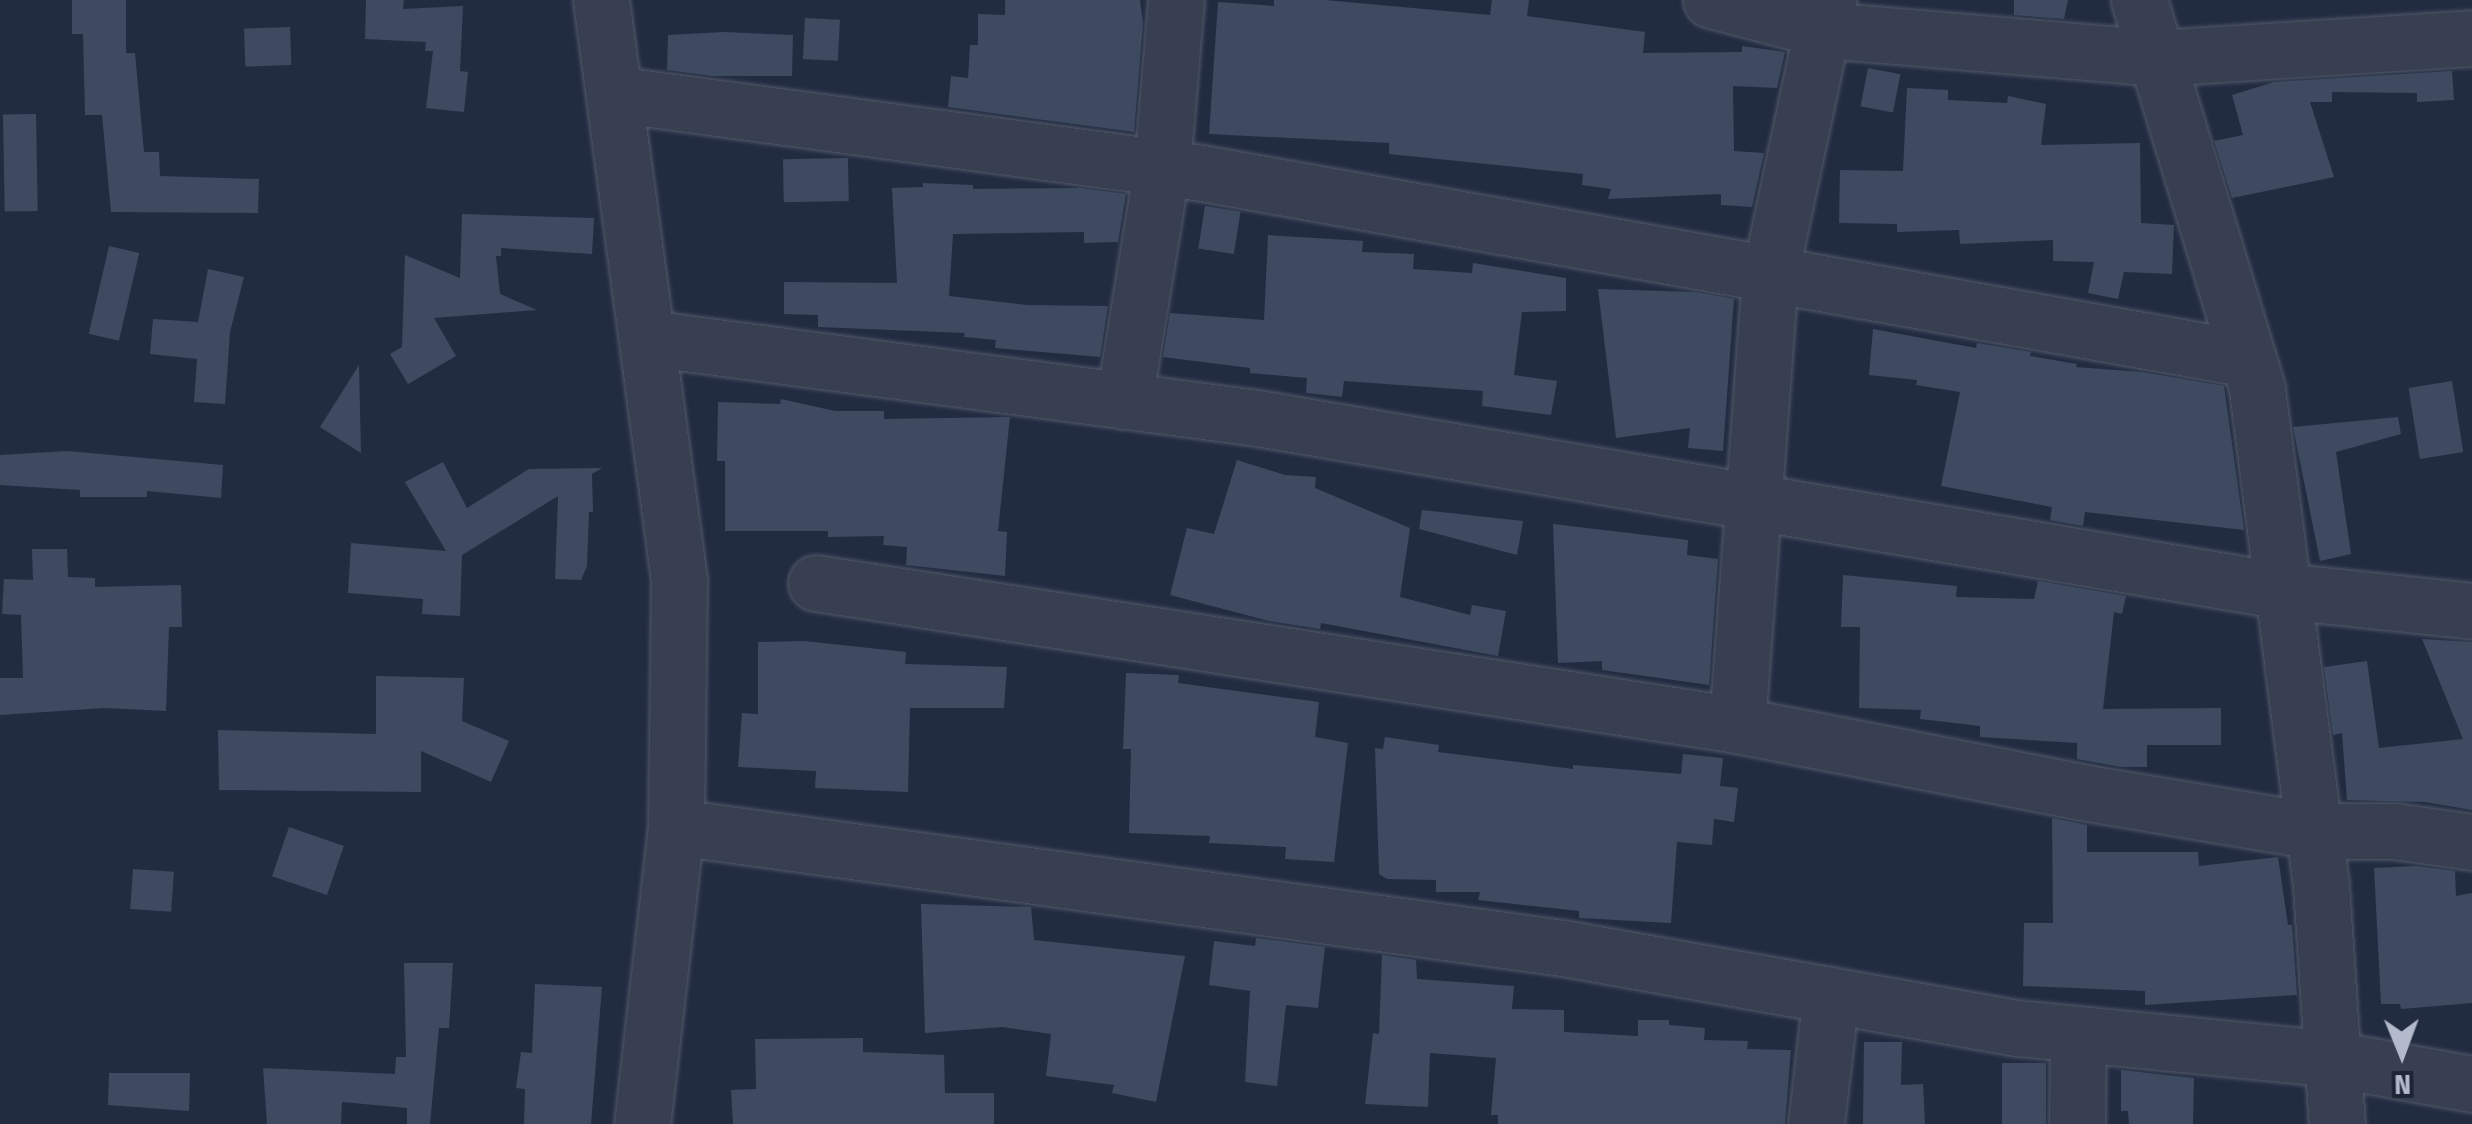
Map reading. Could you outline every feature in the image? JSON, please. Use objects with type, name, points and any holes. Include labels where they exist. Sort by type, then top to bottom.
[{"type":"street","points":[[601,0],[678,580],[676,827],[642,1124]]},
{"type":"street","points":[[1124,401],[1162,167],[1176,0]]},
{"type":"street","points":[[1710,0],[2157,58],[2472,38]]},
{"type":"street","points":[[2139,0],[2257,389],[2314,831],[2337,1124]]},
{"type":"street","points":[[1737,725],[1770,274],[1827,15]]},
{"type":"street","points":[[614,94],[1162,167],[2248,359]]},
{"type":"street","points":[[646,338],[1276,422],[2284,591],[2472,611]]},
{"type":"street","points":[[816,583],[1737,725],[2081,792],[2314,831],[2394,832],[2472,842]]},
{"type":"street","points":[[676,827],[1563,948],[2078,1035],[2333,1059],[2472,1084]]},
{"type":"street","points":[[1816,1124],[1831,995]]},
{"type":"street","points":[[2077,1124],[2078,1035]]},
{"type":"building","points":[[72,0],[126,0],[126,53],[135,53],[144,152],[159,152],[160,176],[259,179],[258,213],[111,212],[102,115],[85,115],[83,34],[72,34]]},
{"type":"building","points":[[366,0],[404,0],[403,9],[463,6],[460,71],[468,72],[464,112],[426,108],[433,51],[425,51],[426,42],[365,39]]},
{"type":"building","points":[[1005,0],[1140,0],[1143,23],[1134,132],[948,107],[951,76],[968,78],[970,45],[978,45],[978,14],[1005,15]]},
{"type":"building","points":[[1274,0],[1325,0],[1490,15],[1492,0],[1529,0],[1527,16],[1645,32],[1643,53],[1742,52],[1742,46],[1785,52],[1777,88],[1733,86],[1734,151],[1764,153],[1752,207],[1721,205],[1721,194],[1608,199],[1611,189],[1582,185],[1583,174],[1389,154],[1389,143],[1209,134],[1218,2],[1274,6]]},
{"type":"building","points":[[2014,0],[2068,0],[2064,19],[2014,15]]},
{"type":"building","points":[[805,18],[840,20],[838,61],[803,59]]},
{"type":"building","points":[[290,27],[291,65],[245,67],[244,29]]},
{"type":"building","points":[[668,35],[793,35],[792,76],[712,76],[667,70]]},
{"type":"building","points":[[1868,68],[1900,74],[1893,113],[1861,106]]},
{"type":"building","points":[[2452,71],[2454,100],[2417,102],[2417,93],[2332,92],[2332,102],[2310,102],[2334,177],[2232,198],[2214,141],[2243,135],[2232,95],[2274,82]]},
{"type":"building","points":[[1907,88],[1948,90],[1948,100],[2007,103],[2008,96],[2046,104],[2041,145],[2140,143],[2141,223],[2174,225],[2172,274],[2124,272],[2118,299],[2088,293],[2094,262],[2053,261],[2053,240],[1960,244],[1959,230],[1897,232],[1897,224],[1839,223],[1840,170],[1903,171]]},
{"type":"building","points":[[36,114],[38,211],[5,212],[3,115]]},
{"type":"building","points":[[848,158],[849,201],[784,202],[783,159]]},
{"type":"building","points":[[923,183],[973,185],[973,189],[1080,188],[1126,194],[1118,242],[1084,243],[1084,232],[953,234],[949,296],[1027,305],[1108,306],[1100,357],[995,348],[996,340],[964,337],[965,333],[818,327],[818,315],[784,314],[784,282],[897,283],[892,188],[923,187]]},
{"type":"building","points":[[1205,206],[1241,212],[1234,254],[1198,248]]},
{"type":"building","points":[[462,214],[594,218],[592,254],[501,248],[501,256],[496,256],[500,294],[537,310],[434,318],[456,356],[408,384],[390,354],[402,347],[405,255],[460,278]]},
{"type":"building","points":[[1268,235],[1363,241],[1362,252],[1414,254],[1413,269],[1472,273],[1473,263],[1566,278],[1566,311],[1522,312],[1514,375],[1557,381],[1551,415],[1482,406],[1483,391],[1344,381],[1342,397],[1306,393],[1307,378],[1250,373],[1250,368],[1163,357],[1170,313],[1264,320]]},
{"type":"building","points":[[109,246],[139,253],[119,341],[89,334]]},
{"type":"building","points":[[208,269],[244,277],[230,332],[225,404],[194,402],[197,359],[150,354],[153,319],[198,322]]},
{"type":"building","points":[[1598,289],[1695,292],[1734,299],[1723,451],[1688,448],[1690,428],[1616,438]]},
{"type":"building","points":[[1873,329],[1976,348],[1977,343],[2031,352],[2030,356],[2077,364],[2076,367],[2142,372],[2224,386],[2244,530],[2085,512],[2083,526],[2050,520],[2052,507],[1941,486],[1960,392],[1916,385],[1917,380],[1869,375]]},
{"type":"building","points":[[359,365],[361,453],[320,427]]},
{"type":"building","points":[[2452,381],[2463,452],[2420,459],[2409,388]]},
{"type":"building","points":[[781,399],[835,411],[884,411],[884,419],[1010,417],[998,531],[1007,532],[1005,576],[906,565],[907,547],[883,545],[884,536],[828,537],[828,531],[725,531],[725,461],[717,461],[718,402],[780,404]]},
{"type":"building","points":[[2398,417],[2401,434],[2336,452],[2351,554],[2320,561],[2293,427]]},
{"type":"building","points":[[67,451],[223,465],[221,498],[147,491],[147,497],[80,497],[80,490],[0,485],[0,455]]},
{"type":"building","points":[[1237,460],[1285,475],[1316,477],[1315,488],[1410,528],[1400,597],[1470,615],[1472,605],[1506,611],[1498,656],[1321,623],[1320,629],[1269,621],[1170,595],[1187,528],[1214,534]]},
{"type":"building","points":[[443,462],[467,508],[529,469],[602,468],[592,474],[593,512],[589,512],[587,566],[581,580],[555,579],[558,496],[462,555],[460,616],[422,614],[423,599],[348,593],[351,543],[446,551],[405,482]]},
{"type":"building","points":[[1422,510],[1523,521],[1517,555],[1419,529]]},
{"type":"building","points":[[1553,524],[1688,540],[1687,555],[1718,559],[1709,685],[1602,670],[1602,661],[1558,663]]},
{"type":"building","points":[[32,549],[67,549],[68,577],[95,578],[95,587],[181,585],[182,627],[169,627],[166,711],[105,708],[0,715],[0,678],[23,678],[21,615],[2,614],[4,579],[33,580]]},
{"type":"building","points":[[1843,575],[1957,586],[1956,597],[2034,599],[2038,581],[2126,596],[2122,614],[2114,612],[2103,709],[2221,708],[2221,745],[2147,745],[2147,767],[2121,767],[2077,759],[2077,743],[1980,737],[1980,726],[1920,719],[1921,710],[1859,708],[1860,627],[1841,627]]},
{"type":"building","points":[[2422,639],[2472,642],[2472,810],[2425,802],[2347,800],[2342,733],[2333,735],[2324,667],[2367,661],[2379,748],[2463,739]]},
{"type":"building","points":[[804,641],[906,652],[905,664],[1007,667],[1004,708],[910,708],[908,792],[815,788],[816,771],[738,767],[742,713],[758,714],[758,642]]},
{"type":"building","points":[[1126,673],[1179,675],[1178,683],[1319,702],[1315,737],[1348,743],[1334,862],[1285,859],[1286,847],[1209,843],[1210,836],[1129,833],[1131,749],[1123,749]]},
{"type":"building","points":[[376,676],[464,678],[462,721],[509,741],[491,782],[421,751],[421,792],[219,790],[218,730],[376,734]]},
{"type":"building","points":[[1385,737],[1439,745],[1438,752],[1573,769],[1573,765],[1681,774],[1683,754],[1723,758],[1720,786],[1738,788],[1734,822],[1714,819],[1712,845],[1677,842],[1671,923],[1579,918],[1579,911],[1478,900],[1480,892],[1436,892],[1436,880],[1387,879],[1379,874],[1375,748],[1383,749]]},
{"type":"building","points":[[2052,818],[2087,825],[2087,852],[2198,852],[2199,866],[2278,857],[2288,925],[2292,925],[2297,995],[2145,1005],[2145,991],[2023,986],[2024,923],[2053,923]]},
{"type":"building","points":[[289,827],[344,846],[327,895],[272,876]]},
{"type":"building","points":[[2415,866],[2455,871],[2456,896],[2472,893],[2472,1003],[2401,1009],[2400,1004],[2381,1004],[2374,868]]},
{"type":"building","points":[[133,869],[174,872],[171,912],[130,909]]},
{"type":"building","points":[[921,904],[1031,907],[1034,940],[1185,956],[1156,1102],[1112,1093],[1114,1085],[1046,1076],[1051,1034],[1002,1027],[925,1033]]},
{"type":"building","points":[[1256,938],[1325,947],[1318,1008],[1286,1005],[1277,1086],[1245,1082],[1250,991],[1209,985],[1214,941],[1255,946]]},
{"type":"building","points":[[1382,955],[1416,960],[1417,979],[1514,986],[1512,1009],[1564,1010],[1564,1032],[1638,1036],[1638,1020],[1669,1020],[1669,1025],[1705,1028],[1704,1040],[1748,1041],[1747,1049],[1791,1050],[1785,1124],[1498,1124],[1498,1115],[1491,1115],[1496,1058],[1430,1053],[1428,1107],[1365,1104],[1373,1033],[1379,1034]]},
{"type":"building","points":[[404,963],[453,963],[449,1028],[439,1028],[430,1124],[407,1124],[407,1108],[342,1102],[341,1124],[267,1124],[263,1068],[395,1074],[396,1057],[406,1057]]},
{"type":"building","points":[[535,984],[602,987],[591,1124],[524,1124],[525,1089],[516,1088],[521,1052],[532,1053]]},
{"type":"building","points":[[863,1038],[863,1052],[944,1055],[945,1093],[994,1093],[994,1124],[733,1124],[731,1090],[756,1089],[755,1039]]},
{"type":"building","points":[[1864,1042],[1902,1042],[1901,1085],[1923,1084],[1925,1124],[1863,1124]]},
{"type":"building","points":[[2002,1063],[2046,1063],[2046,1124],[2002,1124]]},
{"type":"building","points":[[2121,1070],[2194,1078],[2193,1124],[2129,1124],[2128,1111],[2121,1111]]},
{"type":"building","points":[[109,1073],[190,1073],[189,1111],[108,1105]]}]
